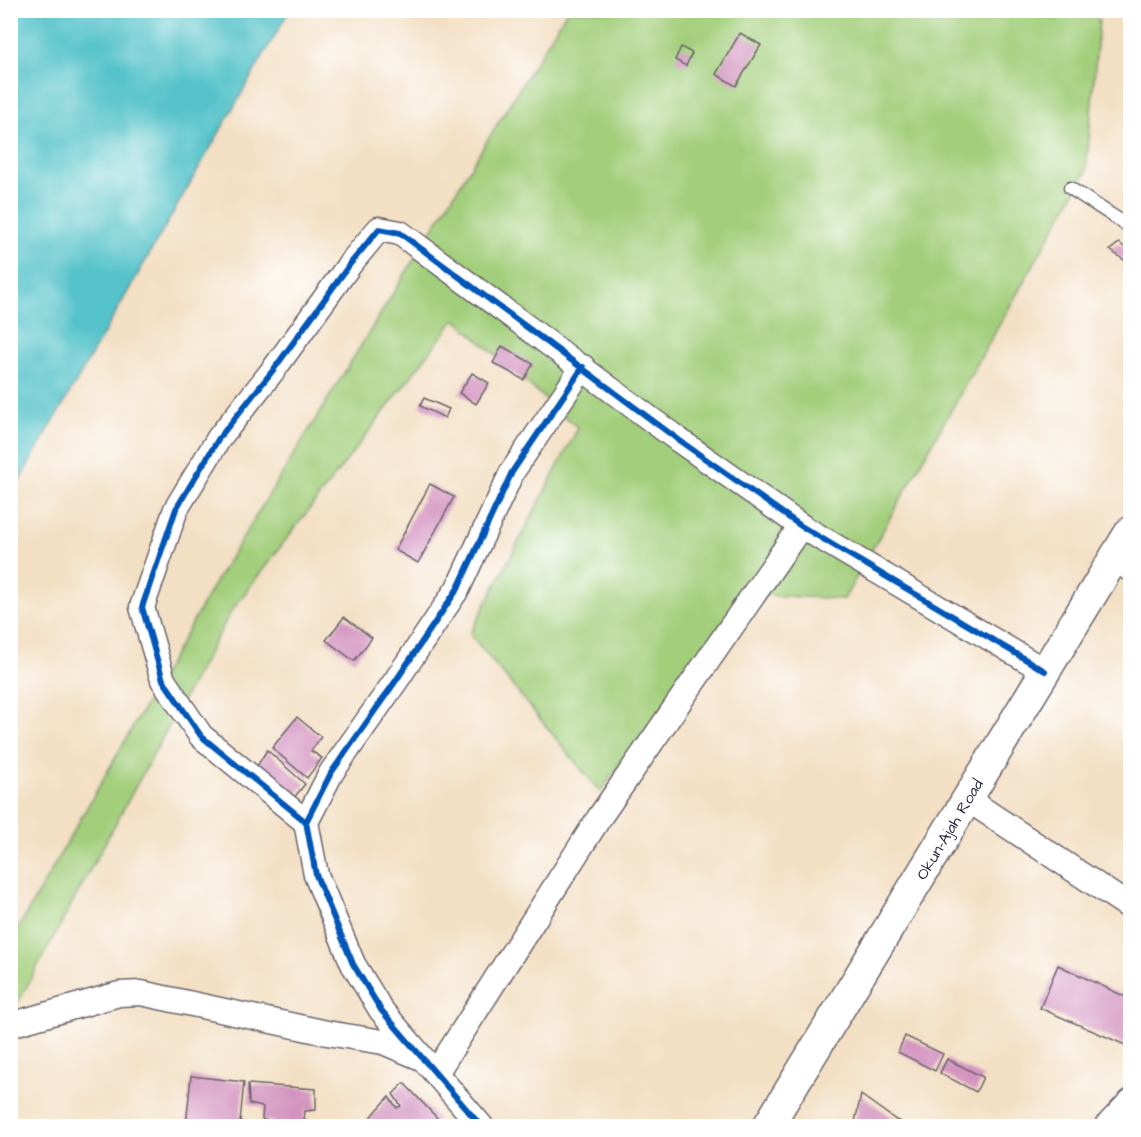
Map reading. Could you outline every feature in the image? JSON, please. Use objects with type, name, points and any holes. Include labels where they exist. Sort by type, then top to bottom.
[{"type":"street","points":[[306,822],[201,736],[163,680],[142,607],[176,509],[219,438],[379,229],[400,233],[680,441],[801,526],[1045,671]]},
{"type":"street","points":[[481,1126],[381,1010],[353,964],[316,874],[306,822],[331,773],[458,588],[512,472],[583,367]]},
{"type":"street","points":[[429,1066],[801,526]]},
{"type":"street","name":"Okun-Ajah Road","points":[[768,1126],[1045,671],[1122,564],[1131,531]]},
{"type":"street","points":[[967,799],[1131,907]]},
{"type":"street","points":[[10,1025],[119,994],[141,993],[327,1033],[383,1042],[429,1066]]},
{"type":"street","points":[[1107,1126],[1131,1102]]},
{"type":"lane","points":[[1070,188],[1131,227]]},
{"type":"green space","points":[[1088,10],[1099,20],[1086,172],[844,599],[744,594],[600,792],[470,634],[578,428],[455,319],[232,610],[11,1015],[11,941],[216,581],[567,11]]},
{"type":"water","points":[[10,11],[289,11],[11,495]]},
{"type":"building","points":[[740,33],[761,45],[736,86],[716,74]]},
{"type":"building","points":[[681,47],[692,53],[686,66],[675,60]]},
{"type":"building","points":[[1119,243],[1130,251],[1124,260],[1110,250]]},
{"type":"building","points":[[502,346],[533,364],[524,380],[493,363]]},
{"type":"building","points":[[472,373],[489,383],[476,404],[459,393]]},
{"type":"building","points":[[424,398],[449,409],[445,418],[420,406]]},
{"type":"building","points":[[430,484],[454,497],[418,563],[395,550]]},
{"type":"building","points":[[344,617],[372,638],[354,661],[326,640]]},
{"type":"building","points":[[297,717],[321,737],[311,751],[322,758],[307,778],[272,748]]},
{"type":"building","points":[[267,750],[305,784],[293,799],[257,766]]},
{"type":"building","points":[[1058,965],[1130,999],[1130,1047],[1040,1008]]},
{"type":"building","points":[[905,1036],[943,1054],[935,1071],[898,1052]]},
{"type":"building","points":[[947,1059],[983,1077],[976,1092],[940,1073]]},
{"type":"building","points":[[191,1076],[244,1082],[240,1122],[264,1124],[264,1126],[186,1126]]},
{"type":"building","points":[[404,1083],[438,1119],[429,1126],[377,1126],[370,1118],[389,1097],[397,1108],[401,1106],[393,1094]]},
{"type":"building","points":[[248,1084],[316,1089],[316,1110],[305,1111],[304,1120],[314,1123],[314,1126],[271,1126],[272,1122],[262,1119],[263,1107],[249,1104]]},
{"type":"building","points":[[861,1095],[896,1120],[909,1126],[854,1126]]},
{"type":"cycle path","points":[[306,822],[201,736],[163,680],[142,607],[176,509],[219,438],[379,229],[400,233],[680,441],[801,526],[1045,671]]},
{"type":"cycle path","points":[[481,1126],[381,1010],[353,964],[316,875],[306,822],[331,773],[458,588],[512,472],[583,367]]}]
